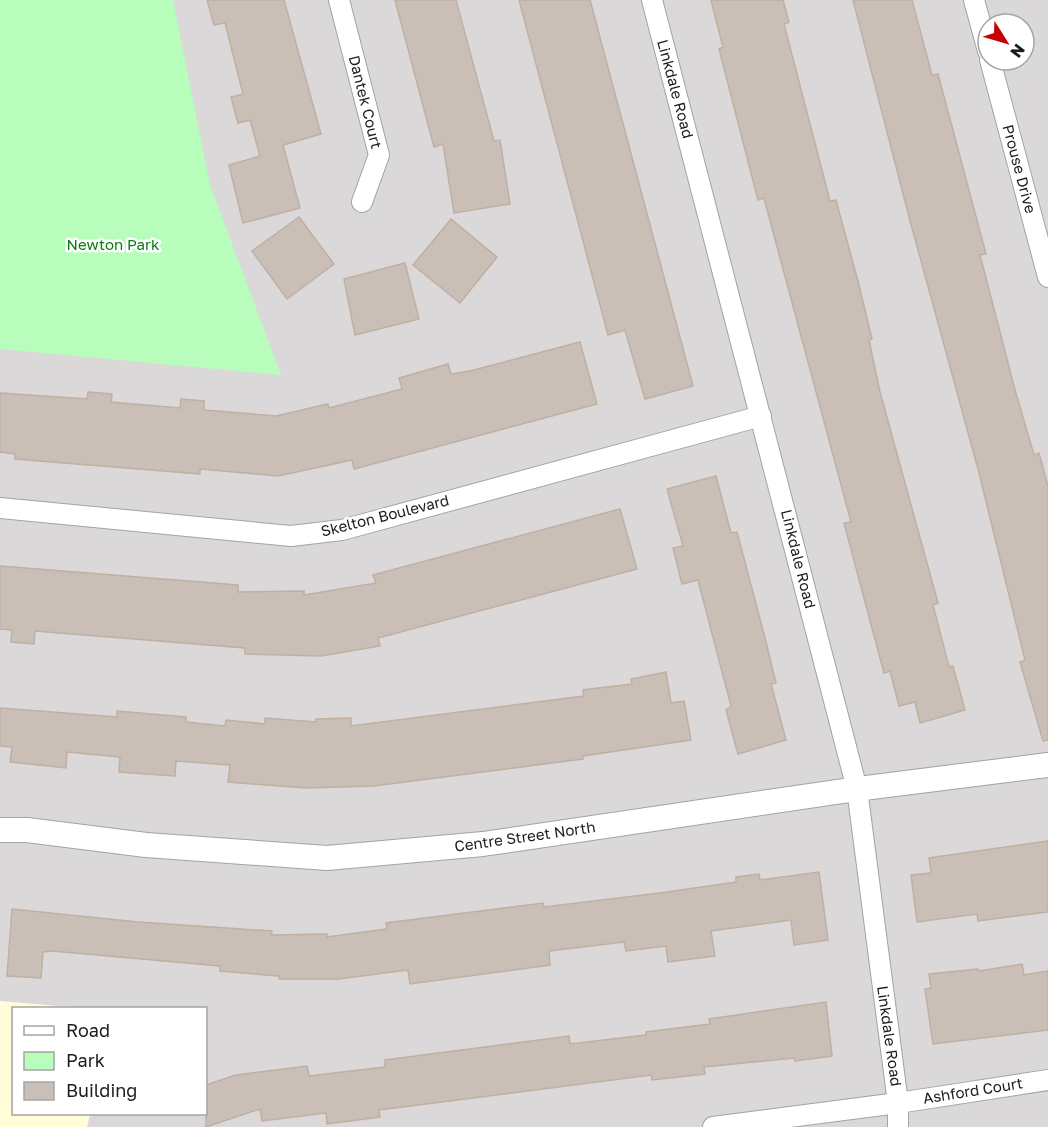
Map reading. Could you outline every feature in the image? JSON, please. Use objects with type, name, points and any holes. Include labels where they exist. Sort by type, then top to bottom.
[{"type":"street","name":"Dantek Court","points":[[339,0],[379,155],[362,202]]},
{"type":"street","name":"Linkdale Road","points":[[652,0],[856,789],[898,1103],[898,1127]]},
{"type":"street","name":"Prouse Drive","points":[[993,72],[1048,277]]},
{"type":"street","name":"Skelton Boulevard","points":[[0,508],[301,535],[364,524],[761,416]]},
{"type":"street","name":"Centre Street North","points":[[0,830],[27,830],[146,845],[327,858],[483,844],[856,789],[1048,765]]},
{"type":"street","name":"Ashford Court","points":[[713,1127],[898,1103],[1048,1080]]},
{"type":"shaded area","points":[[0,0],[1048,0],[1048,1127],[87,1127],[90,1115],[207,1115],[207,1007],[69,1007],[0,1001]]},
{"type":"shaded area","points":[[0,1001],[68,1007],[12,1007],[12,1115],[90,1115],[87,1127],[0,1127]]},
{"type":"green space","name":"Newton Park","points":[[0,0],[173,0],[210,185],[281,375],[0,349]]},
{"type":"building","points":[[207,0],[284,0],[321,134],[283,145],[300,208],[243,223],[229,165],[260,156],[250,120],[238,123],[231,97],[243,94],[225,23],[214,25]]},
{"type":"building","points":[[395,0],[456,0],[494,141],[500,140],[510,204],[454,213],[443,144],[434,147]]},
{"type":"building","points":[[519,0],[590,0],[693,386],[645,399],[625,330],[608,335]]},
{"type":"building","points":[[711,0],[783,0],[789,22],[784,24],[830,201],[836,200],[859,285],[872,339],[869,340],[880,392],[938,603],[933,605],[949,667],[953,666],[965,710],[920,723],[915,702],[899,706],[890,671],[884,673],[844,523],[851,522],[764,198],[758,200],[719,49],[723,47]]},
{"type":"building","points":[[853,0],[912,0],[932,75],[938,74],[986,254],[980,255],[1015,390],[1034,455],[1039,453],[1048,486],[1048,740],[1043,741],[1020,662],[1025,660],[978,469]]},
{"type":"building","points":[[299,217],[334,264],[287,299],[252,251]]},
{"type":"building","points":[[451,219],[497,257],[460,303],[413,265]]},
{"type":"building","points":[[405,263],[419,319],[355,335],[344,279]]},
{"type":"building","points":[[580,342],[597,404],[354,469],[352,460],[278,476],[200,469],[200,474],[15,459],[15,454],[0,452],[0,393],[87,399],[88,392],[112,394],[111,402],[180,408],[181,399],[204,401],[204,410],[276,416],[328,404],[329,408],[402,389],[399,378],[448,364],[451,374],[470,371]]},
{"type":"building","points":[[716,476],[731,533],[737,532],[776,683],[771,684],[786,740],[738,754],[726,710],[731,706],[698,580],[682,584],[673,548],[683,546],[667,489]]},
{"type":"building","points":[[620,509],[637,569],[378,638],[380,646],[321,656],[245,654],[245,648],[35,631],[34,644],[11,642],[12,630],[0,629],[0,566],[238,585],[238,592],[304,591],[304,595],[376,583],[373,575]]},
{"type":"building","points":[[666,672],[671,703],[684,701],[691,740],[583,756],[583,759],[374,786],[306,788],[228,782],[230,765],[176,761],[175,776],[119,772],[120,757],[67,752],[66,768],[10,762],[12,747],[0,746],[0,708],[117,717],[117,711],[186,717],[186,722],[225,726],[226,720],[265,724],[265,718],[316,722],[316,719],[351,718],[351,726],[584,696],[583,690],[632,684],[631,679]]},
{"type":"building","points":[[1048,841],[1048,912],[978,921],[977,914],[917,922],[911,875],[931,873],[929,858]]},
{"type":"building","points":[[819,872],[828,940],[794,945],[791,920],[711,931],[715,956],[668,962],[666,946],[626,951],[624,942],[549,951],[550,965],[410,984],[408,970],[338,979],[279,979],[279,976],[220,971],[220,966],[52,951],[43,952],[41,978],[7,976],[12,909],[138,922],[272,931],[271,935],[327,934],[327,937],[387,929],[386,923],[543,903],[544,907],[660,893],[736,882],[736,877],[759,874],[760,880]]},
{"type":"building","points":[[1022,964],[1024,975],[1048,971],[1048,1030],[933,1044],[925,989],[931,988],[929,974],[978,969],[979,971]]},
{"type":"building","points":[[826,1002],[832,1056],[795,1061],[794,1058],[704,1067],[705,1074],[652,1080],[651,1075],[379,1110],[380,1117],[327,1124],[326,1113],[262,1121],[260,1109],[206,1127],[207,1085],[236,1075],[307,1066],[309,1076],[385,1067],[385,1060],[569,1036],[570,1044],[646,1035],[646,1032],[710,1024],[709,1019]]}]
